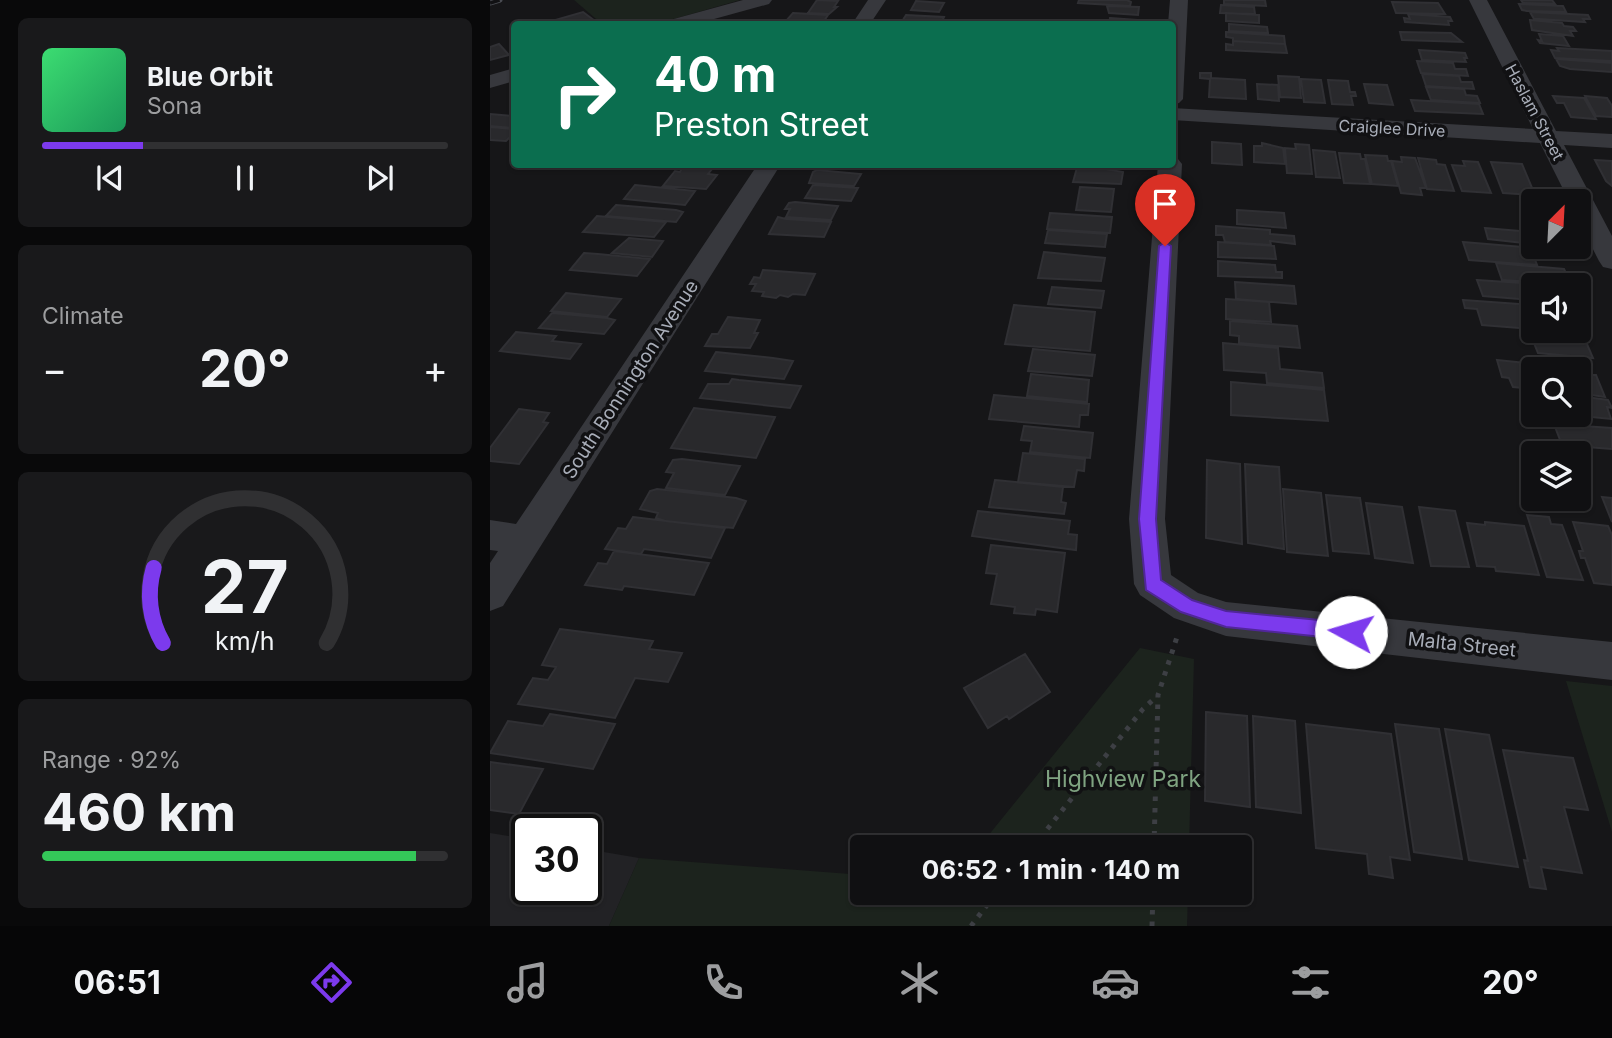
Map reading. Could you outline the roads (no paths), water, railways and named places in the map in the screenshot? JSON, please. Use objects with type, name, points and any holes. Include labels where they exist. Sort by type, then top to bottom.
[{"type":"street","points":[[688,21],[763,0]]},
{"type":"street","points":[[863,21],[877,0]]},
{"type":"street","points":[[1176,56],[1179,0]]},
{"type":"street","name":"Haslam Street","points":[[1478,0],[1612,261]]},
{"type":"street","points":[[490,82],[511,75]]},
{"type":"street","name":"Craiglee Drive","points":[[1176,113],[1612,141]]},
{"type":"street","name":"South Bonnington Avenue","points":[[490,594],[767,168]]},
{"type":"street","name":"Malta Street","points":[[1170,168],[1147,519],[1153,584],[1187,606],[1226,619],[1612,661]]},
{"type":"street","points":[[490,535],[526,540]]},
{"type":"railway","points":[[490,3],[500,0]]},
{"type":"park label","name":"Highview Park","points":[[1123,779]]}]
